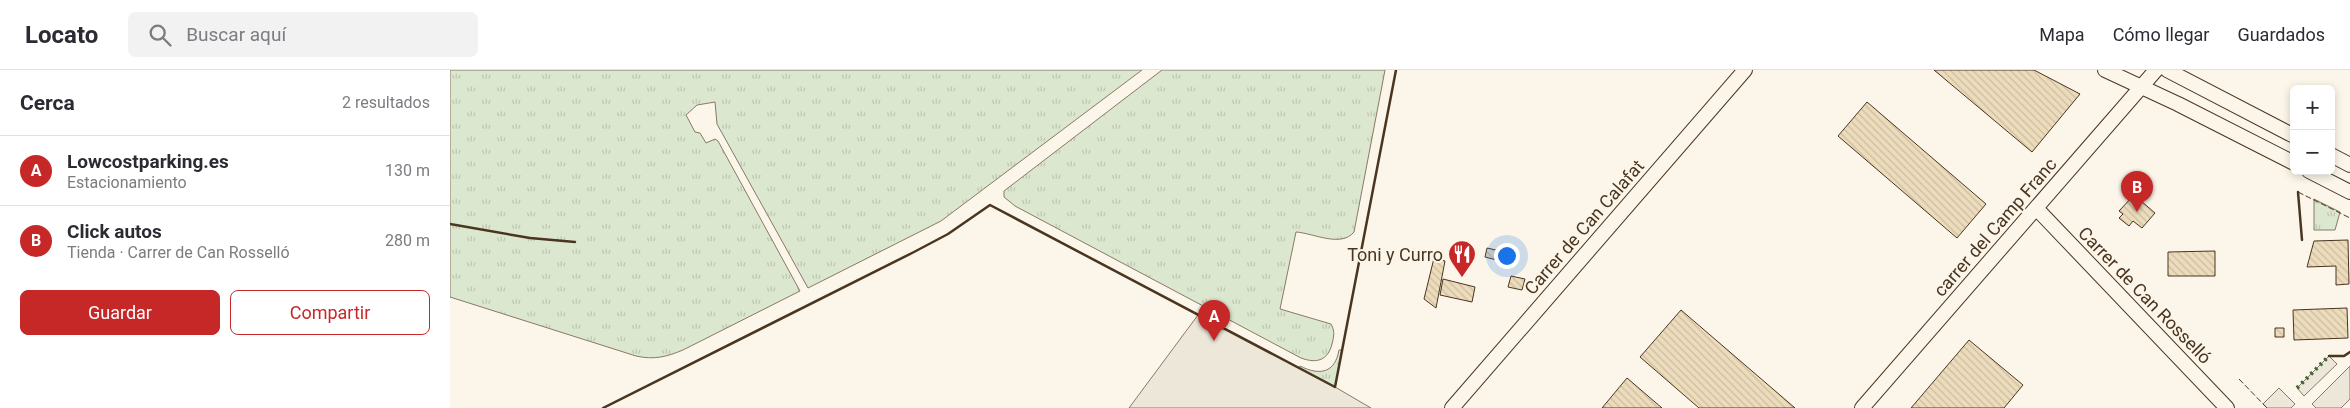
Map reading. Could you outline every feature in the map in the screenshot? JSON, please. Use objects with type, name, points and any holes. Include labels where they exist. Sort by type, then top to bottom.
[{"type":"street","name":"Carrer de Can Calafat","points":[[1452,408],[1745,70]]},
{"type":"street","points":[[2105,70],[2141,86],[2290,162]]},
{"type":"street","name":"carrer del Camp Franc","points":[[1862,408],[2156,70]]},
{"type":"street","points":[[2167,70],[2290,134]]},
{"type":"street","points":[[2335,157],[2350,165]]},
{"type":"street","points":[[2317,175],[2350,192]]},
{"type":"street","name":"Carrer de Can Rosselló","points":[[2036,209],[2227,408]]},
{"type":"green space","points":[[450,70],[1142,70],[941,221],[808,288],[717,124],[715,102],[697,105],[686,115],[695,132],[700,133],[706,143],[715,139],[718,141],[800,291],[683,350],[665,356],[649,358],[636,356],[450,297]]},
{"type":"green space","points":[[1162,70],[1385,70],[1354,232],[1348,237],[1334,239],[1296,232],[1280,309],[1331,324],[1334,334],[1332,344],[1325,357],[1312,361],[1301,358],[1015,206],[1004,197],[1004,191]]},
{"type":"green space","points":[[2314,199],[2340,212],[2335,230],[2314,230]]},
{"type":"green space","points":[[1339,350],[1342,350],[1335,387],[1299,368],[1300,366],[1314,371],[1326,370],[1334,364]]},
{"type":"shaded area","points":[[1198,315],[1335,387],[1371,408],[1129,408]]},
{"type":"shaded area","points":[[2329,356],[2337,364],[2304,396],[2297,388]]},
{"type":"shaded area","points":[[2350,366],[2350,399],[2341,408],[2316,408],[2312,404]]},
{"type":"shaded area","points":[[2279,388],[2295,404],[2291,408],[2267,408],[2263,404]]},
{"type":"building","points":[[1934,70],[2034,70],[2080,94],[2032,152]]},
{"type":"building","points":[[1867,102],[1986,204],[1957,238],[1838,136]]},
{"type":"building","points":[[2134,195],[2155,213],[2142,228],[2133,221],[2129,226],[2119,218],[2123,214],[2119,211]]},
{"type":"building","points":[[2348,240],[2349,284],[2336,285],[2336,266],[2307,267],[2314,241]]},
{"type":"building","points":[[1487,248],[1514,254],[1512,264],[1485,257]]},
{"type":"building","points":[[2215,251],[2215,276],[2168,276],[2168,252]]},
{"type":"building","points":[[1434,258],[1445,261],[1436,308],[1424,299]]},
{"type":"building","points":[[1511,276],[1525,279],[1522,290],[1508,287]]},
{"type":"building","points":[[1443,279],[1475,287],[1472,302],[1440,295]]},
{"type":"building","points":[[2347,308],[2348,338],[2294,340],[2293,310]]},
{"type":"building","points":[[1681,310],[1795,408],[1699,408],[1640,357]]},
{"type":"building","points":[[2275,328],[2284,328],[2284,337],[2275,337]]},
{"type":"building","points":[[1969,340],[2023,385],[2004,408],[1911,408]]},
{"type":"building","points":[[1627,378],[1662,408],[1602,408]]},
{"type":"hedge","points":[[2297,388],[2329,356]]},
{"type":"fence","points":[[2298,192],[2350,218]]},
{"type":"fence","points":[[2239,379],[2267,408]]},
{"type":"wall","points":[[603,408],[914,252],[948,234],[990,205],[1335,387],[1396,70]]},
{"type":"wall","points":[[2298,192],[2302,240]]},
{"type":"wall","points":[[450,224],[530,238],[575,242]]},
{"type":"wall","points":[[2329,356],[2344,356],[2350,352]]},
{"type":"place","name":"Click autos","points":[[2137,212]]},
{"type":"place","name":"Toni y Curro","points":[[1462,278]]},
{"type":"place","name":"Lowcostparking.es","points":[[1214,341]]}]
